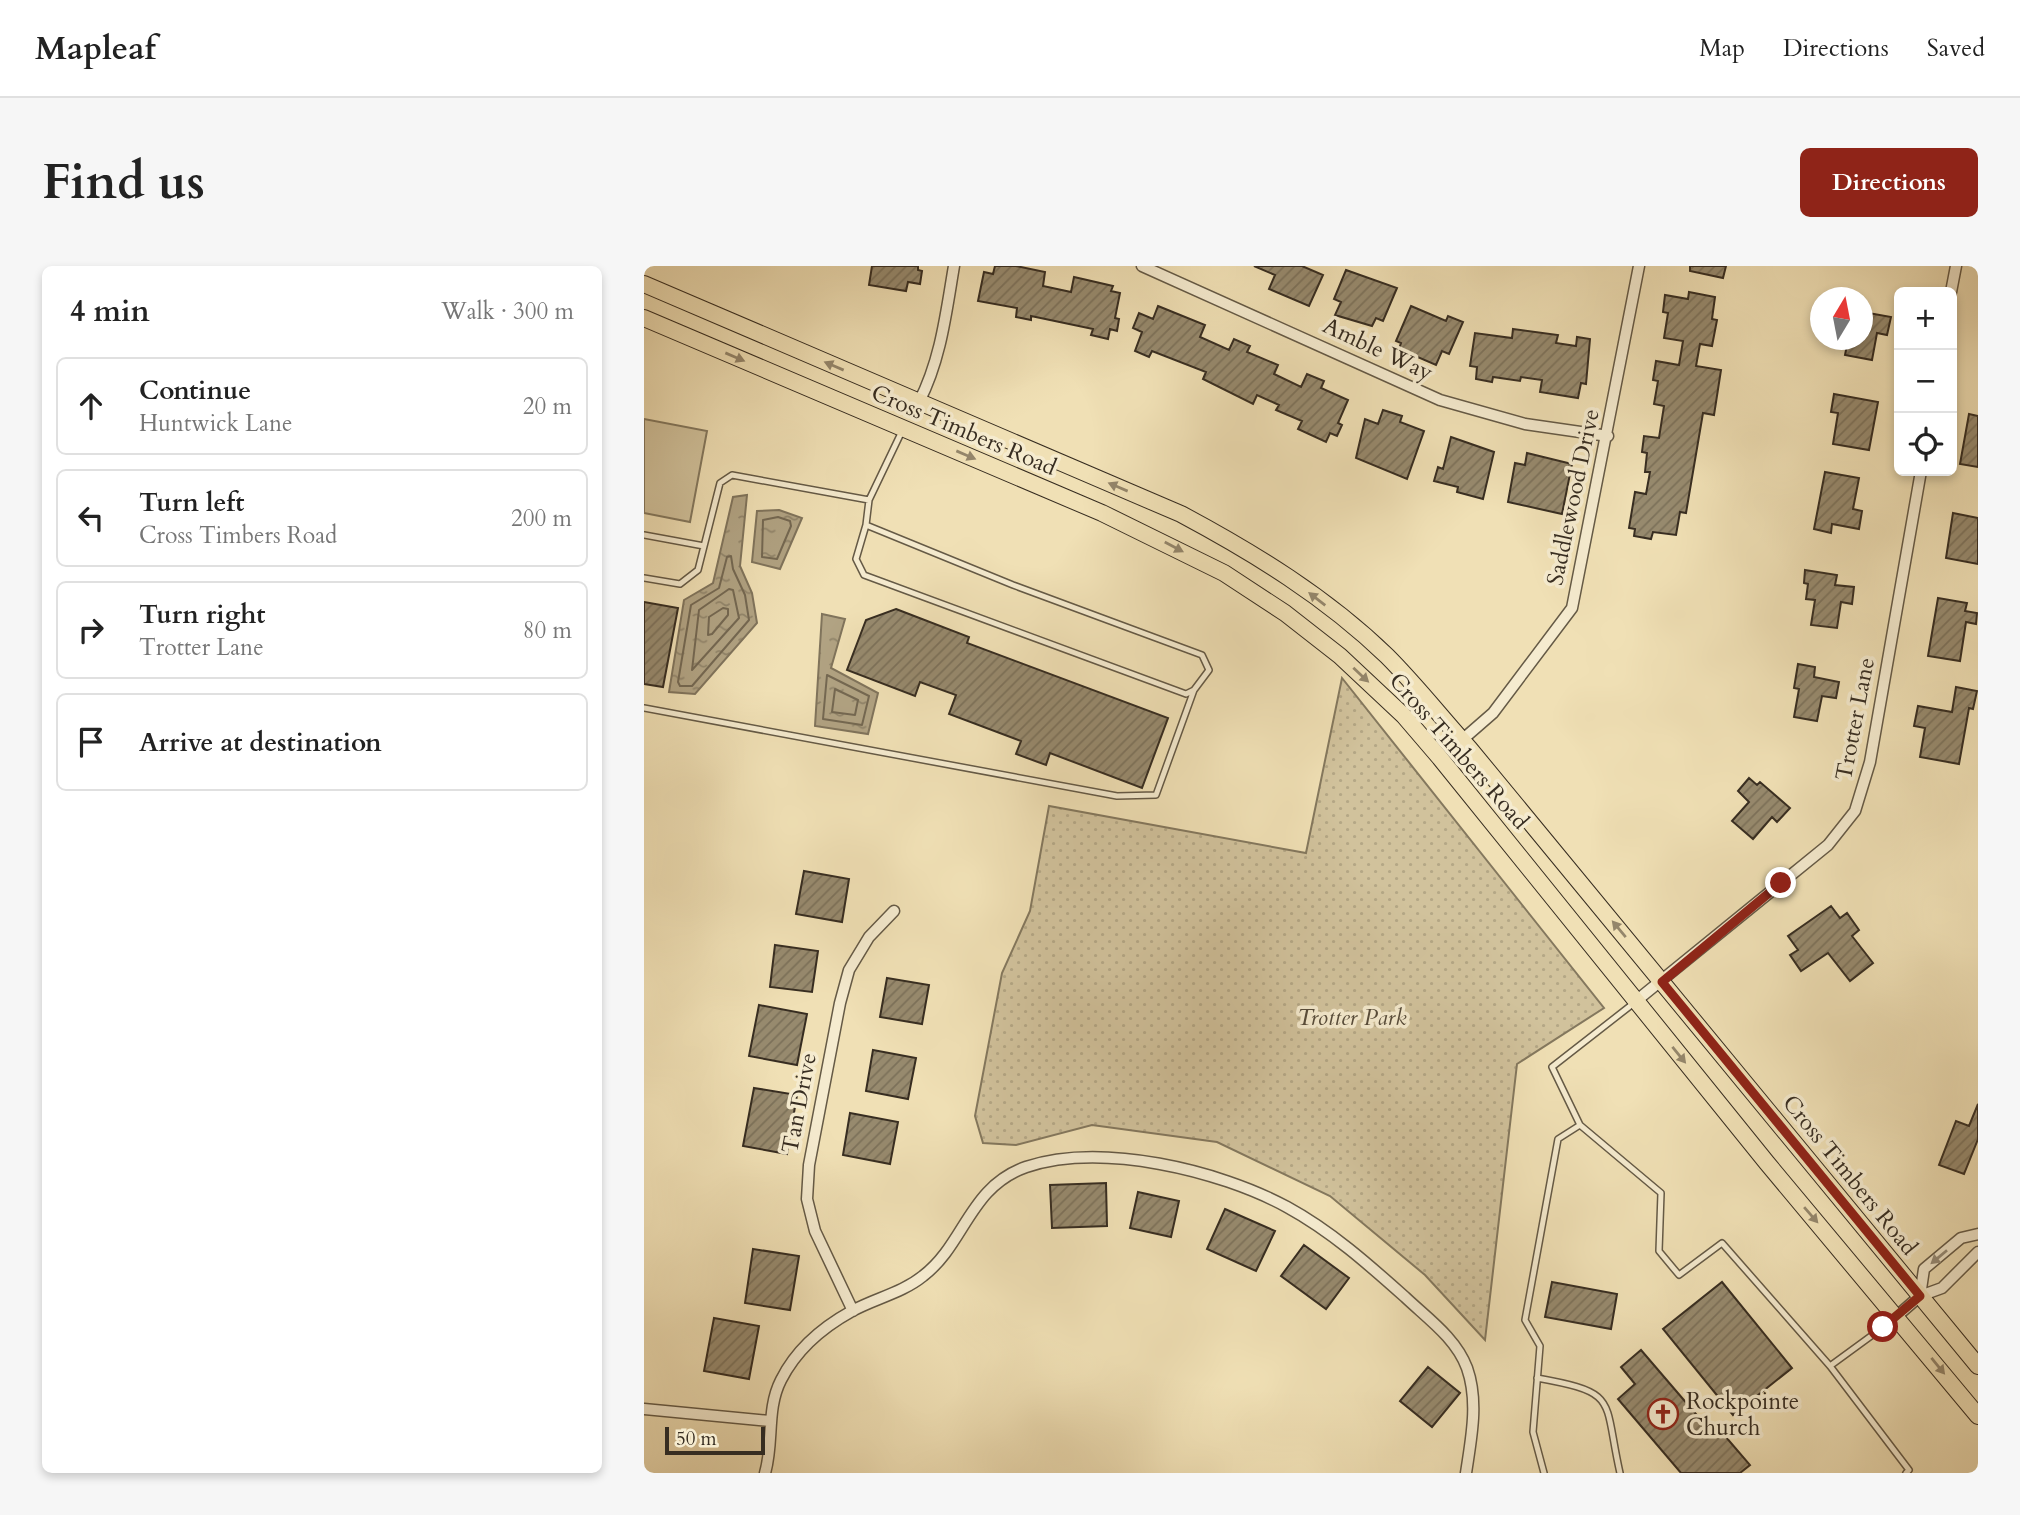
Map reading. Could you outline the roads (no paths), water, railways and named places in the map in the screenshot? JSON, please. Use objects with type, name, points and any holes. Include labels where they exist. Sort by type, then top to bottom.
[{"type":"main road","name":"Cross Timbers Road","points":[[644,284],[1170,509],[1264,559],[1386,656],[1462,740],[1978,1366]]},
{"type":"main road","name":"Cross Timbers Road","points":[[644,318],[1151,535],[1224,573],[1286,613],[1340,656],[1404,716],[1767,1163],[1978,1416]]},
{"type":"main road","points":[[903,429],[919,402]]},
{"type":"street","points":[[919,402],[932,377],[954,266]]},
{"type":"street","name":"Amble Way","points":[[1142,266],[1440,400],[1525,424],[1608,436]]},
{"type":"street","name":"Saddlewood Drive","points":[[1462,740],[1493,713],[1572,608],[1608,436],[1639,266]]},
{"type":"street","points":[[1952,287],[1956,266]]},
{"type":"street","name":"Trotter Lane","points":[[1636,1002],[1828,845],[1856,811],[1870,762],[1920,476]]},
{"type":"street","name":"Tan Drive","points":[[852,1311],[815,1231],[807,1199],[809,1165],[840,1003],[849,970],[869,937],[894,912]]},
{"type":"street","points":[[765,1473],[770,1457],[770,1421],[780,1381],[807,1341],[852,1311],[910,1287],[941,1262],[984,1192],[1025,1168],[1081,1157],[1153,1163],[1221,1180],[1287,1207],[1353,1250],[1450,1339],[1467,1367],[1474,1400],[1466,1473]]},
{"type":"street","points":[[1920,1296],[1924,1269],[1961,1238],[1978,1234]]},
{"type":"street","points":[[1897,1316],[1920,1296],[1942,1288],[1978,1252]]},
{"type":"street","points":[[644,1409],[770,1421]]},
{"type":"lane","points":[[903,429],[869,500],[866,524],[856,559],[864,575],[1186,694],[1194,690]]},
{"type":"lane","points":[[644,578],[681,584],[698,570],[720,483],[732,475],[869,500]]},
{"type":"lane","points":[[644,708],[1117,796],[1156,795],[1194,690],[1209,670],[1202,655],[1013,585],[866,524]]},
{"type":"lane","points":[[644,535],[704,546]]},
{"type":"lane","points":[[1636,1002],[1552,1067],[1580,1125],[1661,1193],[1659,1251],[1679,1275],[1721,1243],[1830,1366],[1909,1470],[1906,1473]]},
{"type":"lane","points":[[1544,1473],[1533,1432],[1540,1346],[1525,1320],[1558,1139],[1580,1125]]},
{"type":"lane","points":[[1830,1366],[1897,1316]]},
{"type":"lane","points":[[1537,1378],[1591,1390],[1603,1399],[1609,1411],[1620,1473]]},
{"type":"water","points":[[747,495],[740,566],[752,593],[757,623],[695,694],[669,692],[684,600],[713,583],[733,497]]},
{"type":"water","points":[[779,510],[802,518],[780,569],[752,562],[757,511]]},
{"type":"water","points":[[822,614],[845,619],[831,668],[878,693],[868,734],[815,726]]},
{"type":"place","name":"Rockpointe Church","points":[[1663,1414]]},
{"type":"park label","name":"Trotter Park","points":[[1352,1017]]}]
